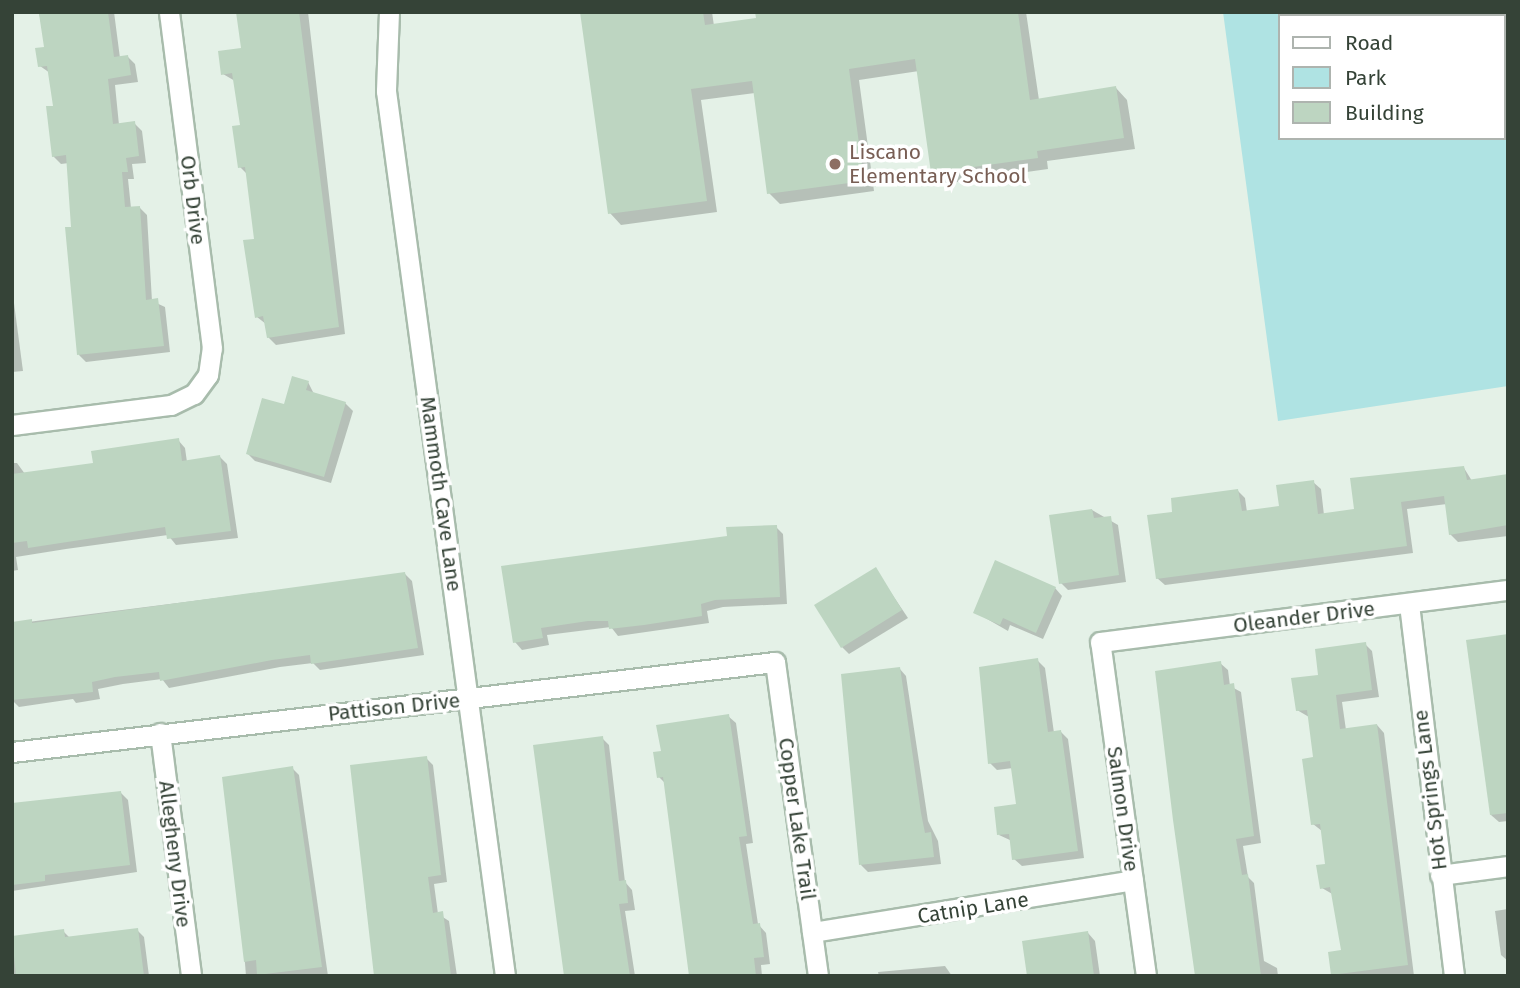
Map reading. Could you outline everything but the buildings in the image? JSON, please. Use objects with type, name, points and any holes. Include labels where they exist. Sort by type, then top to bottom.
[{"type":"street","name":"Orb Drive","points":[[12,425],[171,405],[202,385],[211,366],[212,348],[169,12]]},
{"type":"street","name":"Mammoth Cave Lane","points":[[389,12],[386,91],[505,976]]},
{"type":"street","name":"Oleander Drive","points":[[1100,642],[1508,590]]},
{"type":"street","name":"Hot Springs Lane","points":[[1409,604],[1454,976]]},
{"type":"street","name":"Salmon Drive","points":[[1100,642],[1146,976]]},
{"type":"street","name":"Pattison Drive","points":[[12,752],[775,662]]},
{"type":"street","name":"Copper Lake Trail","points":[[775,662],[818,976]]},
{"type":"street","name":"Allegheny Drive","points":[[160,733],[191,976]]},
{"type":"street","points":[[1440,875],[1508,866]]},
{"type":"street","name":"Catnip Lane","points":[[812,932],[1133,880]]},
{"type":"green space","points":[[1223,12],[1508,12],[1508,386],[1278,421]]},
{"type":"place","name":"Liscano Elementary School","points":[[835,164]]}]
